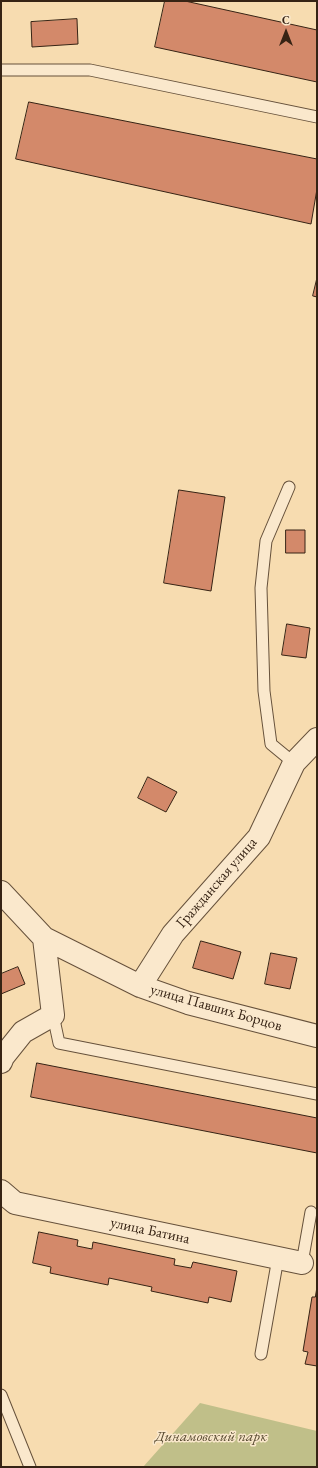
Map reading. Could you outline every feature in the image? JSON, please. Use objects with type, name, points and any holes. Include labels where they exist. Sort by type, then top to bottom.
[{"type":"street","name":"Гражданская улица","points":[[140,986],[173,934],[259,837],[294,763],[317,739]]},
{"type":"street","name":"улица Павших Борцов","points":[[1,892],[44,938],[140,986],[188,1003],[317,1036]]},
{"type":"street","points":[[1,1062],[3,1057],[23,1032],[53,1014],[44,938]]},
{"type":"street","name":"улица Батина","points":[[1,1191],[16,1203],[302,1263]]},
{"type":"lane","points":[[1,70],[90,70],[317,117]]},
{"type":"lane","points":[[288,486],[266,541],[261,588],[264,691],[271,744],[294,763]]},
{"type":"lane","points":[[53,1014],[59,1043],[317,1094]]},
{"type":"lane","points":[[302,1263],[311,1212]]},
{"type":"lane","points":[[261,1354],[278,1258]]},
{"type":"lane","points":[[1,1395],[30,1467]]},
{"type":"green space","name":"Динамовский парк","points":[[200,1403],[317,1431],[317,1467],[143,1467]]},
{"type":"building","points":[[165,1],[185,1],[317,30],[317,82],[155,47]]},
{"type":"building","points":[[77,19],[78,44],[32,47],[31,22]]},
{"type":"building","points":[[29,102],[317,159],[317,189],[311,224],[16,159]]},
{"type":"building","points":[[317,278],[317,297],[313,296]]},
{"type":"building","points":[[179,490],[225,497],[211,591],[164,583]]},
{"type":"building","points":[[286,530],[305,530],[305,553],[286,553]]},
{"type":"building","points":[[287,624],[310,628],[306,658],[282,655]]},
{"type":"building","points":[[148,777],[177,792],[166,812],[138,798]]},
{"type":"building","points":[[201,941],[241,952],[233,979],[193,968]]},
{"type":"building","points":[[271,953],[297,958],[290,989],[265,984]]},
{"type":"building","points":[[18,967],[25,984],[1,994],[1,974]]},
{"type":"building","points":[[37,1063],[317,1118],[317,1153],[31,1097]]},
{"type":"building","points":[[39,1232],[78,1240],[77,1246],[92,1249],[93,1242],[175,1259],[174,1265],[191,1268],[193,1262],[237,1271],[231,1302],[209,1297],[208,1303],[151,1291],[152,1287],[109,1278],[108,1285],[50,1273],[51,1267],[33,1263]]},
{"type":"building","points":[[317,1287],[317,1366],[305,1364],[308,1352],[303,1351],[312,1297],[315,1297]]}]
